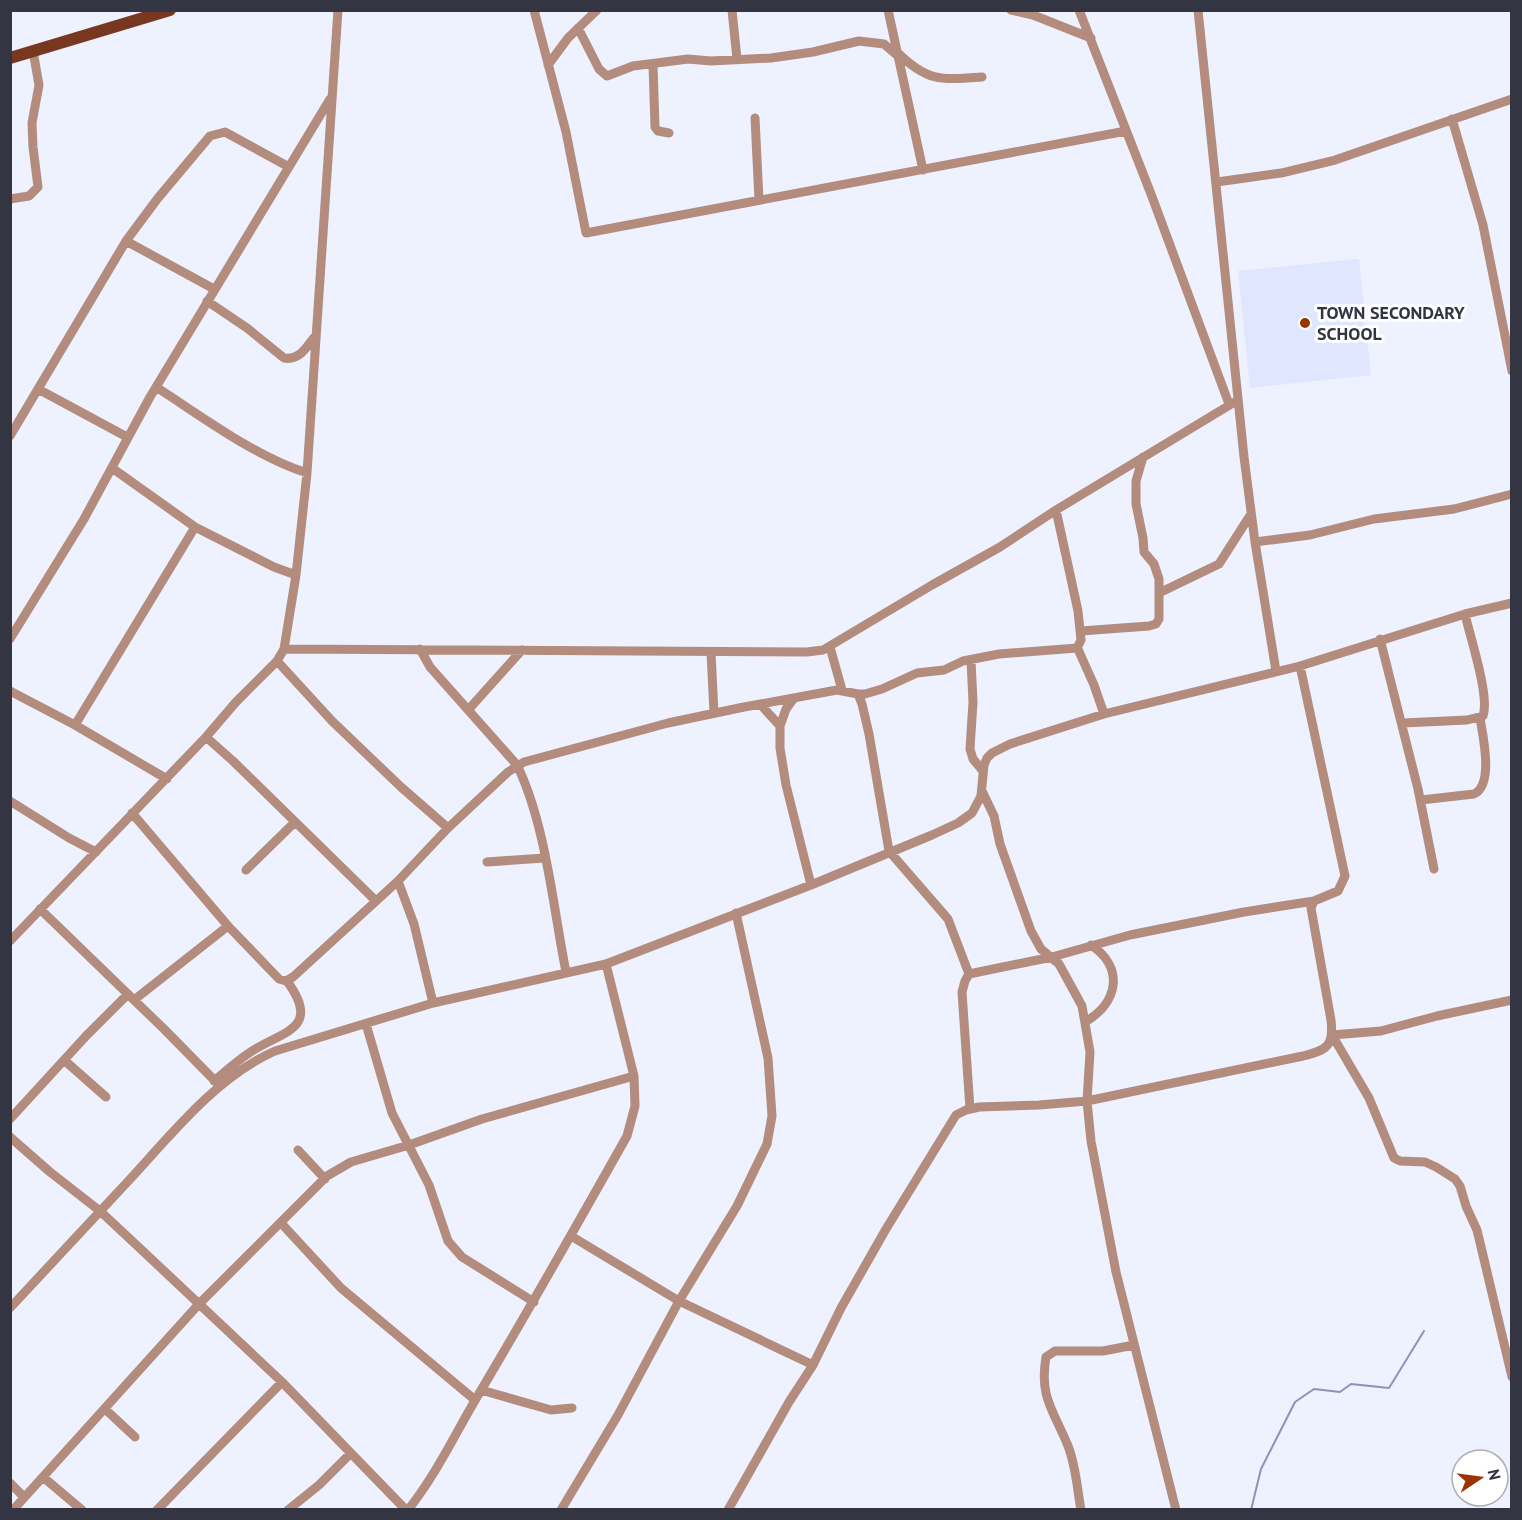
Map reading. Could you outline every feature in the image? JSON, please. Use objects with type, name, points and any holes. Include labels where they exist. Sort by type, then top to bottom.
[{"type":"main road","points":[[10,58],[170,10]]},
{"type":"street","points":[[10,941],[167,779],[236,702],[277,661],[284,648],[296,575],[307,473],[338,10]]},
{"type":"street","points":[[534,10],[566,132],[586,233],[1126,131]]},
{"type":"street","points":[[548,65],[568,38],[597,10]]},
{"type":"street","points":[[732,10],[736,59]]},
{"type":"street","points":[[888,10],[923,170]]},
{"type":"street","points":[[1011,10],[1033,15],[1090,38]]},
{"type":"street","points":[[1080,10],[1229,405]]},
{"type":"street","points":[[1198,10],[1254,542],[1276,671]]},
{"type":"street","points":[[578,28],[599,69],[606,76],[628,67],[688,59],[711,61],[798,55],[859,41],[884,44],[915,69],[931,77],[982,77]]},
{"type":"street","points":[[10,199],[31,195],[38,186],[32,123],[39,85],[33,51]]},
{"type":"street","points":[[653,64],[656,127],[658,131],[669,133]]},
{"type":"street","points":[[10,639],[84,519],[156,387],[331,97]]},
{"type":"street","points":[[1217,182],[1281,172],[1335,160],[1512,99]]},
{"type":"street","points":[[755,118],[759,200]]},
{"type":"street","points":[[1452,119],[1483,225],[1512,371]]},
{"type":"street","points":[[10,436],[126,241],[165,189],[210,136],[225,132],[289,167]]},
{"type":"street","points":[[126,241],[214,290]]},
{"type":"street","points":[[207,301],[247,328],[284,358],[297,357],[316,335]]},
{"type":"street","points":[[156,387],[258,451],[289,467],[307,473]]},
{"type":"street","points":[[38,389],[127,437]]},
{"type":"street","points":[[284,648],[807,652],[823,650],[932,585],[1000,548],[1056,510],[1238,400]]},
{"type":"street","points":[[1081,631],[1155,625],[1159,617],[1160,582],[1156,568],[1144,552],[1136,504],[1136,481],[1143,458]]},
{"type":"street","points":[[112,468],[195,527],[274,567],[296,575]]},
{"type":"street","points":[[1254,542],[1310,535],[1374,519],[1454,509],[1512,494]]},
{"type":"street","points":[[287,981],[398,881],[448,828],[517,765],[568,749],[714,713],[843,690],[858,694],[882,689],[917,673],[941,670],[959,663],[999,654],[1042,649],[1068,650],[1077,647],[1081,642],[1081,631],[1075,593],[1056,510]]},
{"type":"street","points":[[1159,593],[1218,564],[1251,514]]},
{"type":"street","points":[[75,724],[195,527]]},
{"type":"street","points":[[217,1084],[243,1067],[275,1051],[433,1003],[606,964],[811,885],[949,828],[965,819],[977,806],[982,791],[983,771],[987,758],[996,750],[1030,737],[1104,714],[1300,666],[1380,639],[1512,603]]},
{"type":"street","points":[[1421,800],[1474,794],[1481,789],[1486,777],[1480,717],[1485,711],[1465,614]]},
{"type":"street","points":[[1380,639],[1403,723],[1434,870]]},
{"type":"street","points":[[830,647],[843,690]]},
{"type":"street","points":[[1077,647],[1104,714]]},
{"type":"street","points":[[420,649],[430,667],[517,765],[530,799],[544,858],[566,972]]},
{"type":"street","points":[[469,709],[522,650]]},
{"type":"street","points":[[711,651],[714,713]]},
{"type":"street","points":[[971,660],[974,702],[970,748],[973,759],[983,771]]},
{"type":"street","points":[[277,661],[332,721],[401,788],[448,828]]},
{"type":"street","points":[[970,1109],[962,992],[969,975],[1232,914],[1314,901],[1336,893],[1340,888],[1345,876],[1300,666]]},
{"type":"street","points":[[10,692],[75,724],[167,779]]},
{"type":"street","points":[[858,694],[869,734],[889,851],[948,919],[969,975]]},
{"type":"street","points":[[794,698],[786,709],[780,726],[780,748],[786,785],[811,885]]},
{"type":"street","points":[[760,704],[780,726]]},
{"type":"street","points":[[1403,723],[1480,717]]},
{"type":"street","points":[[206,737],[375,900]]},
{"type":"street","points":[[982,791],[994,816],[1000,844],[1031,932],[1041,950],[1059,964],[1082,1004],[1090,1052],[1087,1101],[1090,1141],[1114,1262],[1176,1509]]},
{"type":"street","points":[[10,801],[96,852]]},
{"type":"street","points":[[10,1308],[217,1084],[253,1050],[282,1036],[294,1027],[299,1019],[300,1009],[296,994],[287,981],[279,979],[228,926],[132,813]]},
{"type":"street","points":[[246,870],[295,822]]},
{"type":"street","points":[[487,862],[544,858]]},
{"type":"street","points":[[398,881],[414,924],[433,1003]]},
{"type":"street","points":[[1314,901],[1311,905],[1312,918],[1332,1035],[1369,1098],[1394,1158],[1400,1161],[1425,1162],[1436,1167],[1460,1186],[1467,1210],[1478,1230],[1512,1377]]},
{"type":"street","points":[[39,909],[217,1084]]},
{"type":"street","points":[[561,1509],[618,1415],[680,1301],[750,1183],[767,1144],[771,1128],[772,1099],[768,1058],[736,913]]},
{"type":"street","points":[[10,1119],[64,1060],[131,997],[228,926]]},
{"type":"street","points":[[1085,1022],[1104,1007],[1111,994],[1113,982],[1106,957],[1091,945]]},
{"type":"street","points":[[10,1137],[100,1211],[282,1382],[407,1509],[440,1465],[627,1136],[635,1106],[634,1076],[606,964]]},
{"type":"street","points":[[1332,1035],[1381,1031],[1512,1000]]},
{"type":"street","points":[[366,1024],[392,1113],[429,1185],[446,1236],[455,1250],[478,1269],[534,1302]]},
{"type":"street","points":[[728,1509],[789,1402],[813,1365],[841,1308],[956,1115],[970,1109],[1087,1101],[1317,1053],[1328,1046],[1332,1035]]},
{"type":"street","points":[[64,1060],[106,1097]]},
{"type":"street","points":[[13,1509],[198,1305],[325,1179],[351,1162],[409,1145],[482,1119],[634,1076]]},
{"type":"street","points":[[298,1150],[325,1179]]},
{"type":"street","points":[[281,1224],[341,1288],[475,1400]]},
{"type":"street","points":[[571,1236],[680,1301],[813,1365]]},
{"type":"street","points":[[1081,1509],[1070,1452],[1048,1404],[1046,1357],[1055,1351],[1103,1351],[1134,1345]]},
{"type":"street","points":[[157,1509],[282,1382]]},
{"type":"street","points":[[481,1390],[551,1410],[572,1408]]},
{"type":"street","points":[[105,1409],[135,1437]]},
{"type":"street","points":[[288,1509],[319,1485],[351,1453]]},
{"type":"street","points":[[43,1477],[82,1509]]},
{"type":"street","points":[[10,1482],[24,1497]]},
{"type":"shaded area","name":"TOWN SECONDARY SCHOOL","points":[[1359,259],[1371,375],[1250,388],[1238,271]]},
{"type":"waterway","points":[[1251,1510],[1261,1469],[1295,1402],[1314,1389],[1340,1392],[1351,1384],[1389,1388],[1424,1331]]},
{"type":"place","name":"TOWN SECONDARY SCHOOL","points":[[1305,323]]}]
